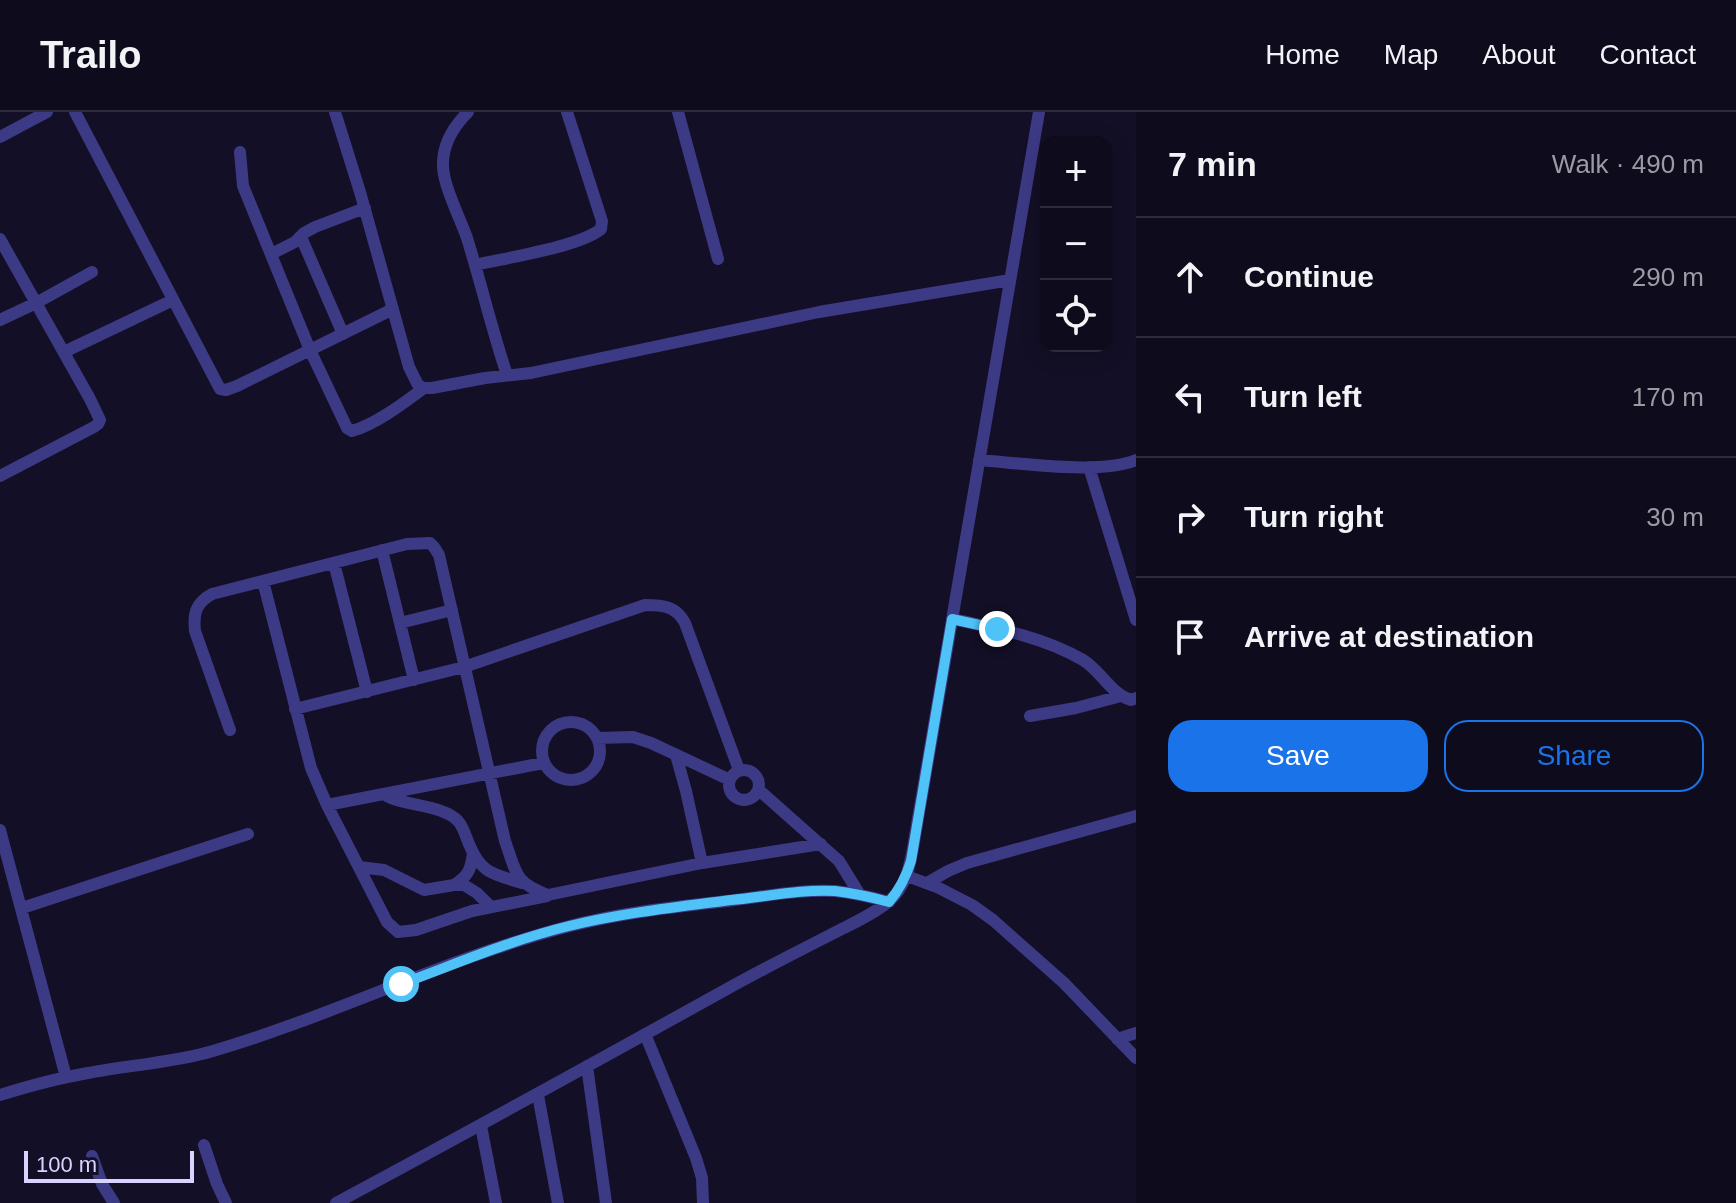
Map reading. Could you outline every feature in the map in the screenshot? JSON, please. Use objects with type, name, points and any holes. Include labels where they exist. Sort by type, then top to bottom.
[{"type":"street","points":[[0,137],[47,112]]},
{"type":"street","points":[[75,112],[222,390],[237,386],[393,309]]},
{"type":"street","points":[[335,112],[414,379],[424,388]]},
{"type":"street","points":[[468,112],[458,121],[446,144],[443,169],[507,375]]},
{"type":"street","points":[[475,265],[556,247],[595,234],[601,229],[602,221],[567,112]]},
{"type":"street","points":[[678,112],[718,259]]},
{"type":"street","points":[[336,1203],[868,915],[889,902],[898,891],[907,876],[930,751],[1039,112]]},
{"type":"street","points":[[240,152],[243,186],[310,350],[337,410],[352,431],[397,408],[424,388],[531,373],[819,312],[1010,280]]},
{"type":"street","points":[[271,254],[315,227],[365,208]]},
{"type":"street","points":[[301,237],[343,334]]},
{"type":"street","points":[[0,239],[100,422],[0,476]]},
{"type":"street","points":[[0,320],[92,272]]},
{"type":"street","points":[[64,352],[173,300]]},
{"type":"street","points":[[979,460],[1089,467],[1136,460]]},
{"type":"street","points":[[1089,467],[1136,620]]},
{"type":"street","points":[[230,730],[195,631],[194,614],[203,599],[212,594],[382,550],[430,543],[439,555],[505,841],[522,883]]},
{"type":"street","points":[[382,550],[414,680]]},
{"type":"street","points":[[334,563],[367,692]]},
{"type":"street","points":[[263,581],[311,768],[387,922],[398,932],[416,930],[472,911],[548,895],[702,863],[821,844]]},
{"type":"street","points":[[295,709],[464,667],[645,605],[662,605],[675,609],[685,623],[739,770]]},
{"type":"street","points":[[400,623],[452,610]]},
{"type":"street","points":[[952,619],[997,629],[1067,652],[1095,668],[1121,696],[1131,700],[1136,698]]},
{"type":"street","points":[[1030,716],[1121,696]]},
{"type":"street","points":[[572,722],[582,724],[597,738],[599,758],[588,776],[568,781],[549,772],[543,763],[542,743],[554,727],[572,722]]},
{"type":"street","points":[[597,738],[633,737],[730,780]]},
{"type":"street","points":[[676,755],[702,863]]},
{"type":"street","points":[[327,805],[543,763]]},
{"type":"street","points":[[745,769],[755,774],[760,784],[753,798],[742,801],[730,791],[730,780],[739,770],[745,769]]},
{"type":"street","points":[[759,790],[839,861],[860,895]]},
{"type":"street","points":[[384,794],[458,820],[475,859],[483,868],[548,895]]},
{"type":"street","points":[[927,883],[967,863],[1136,816]]},
{"type":"street","points":[[0,830],[66,1077]]},
{"type":"street","points":[[22,908],[248,834]]},
{"type":"street","points":[[454,885],[465,878],[472,868],[473,853]]},
{"type":"street","points":[[359,867],[384,870],[424,890],[464,885],[491,907]]},
{"type":"street","points":[[907,876],[939,888],[993,920],[1064,983],[1136,1058]]},
{"type":"street","points":[[1,1090],[212,1051],[523,940],[615,917],[802,892],[833,891],[889,902]]},
{"type":"street","points":[[1117,1039],[1136,1033]]},
{"type":"street","points":[[645,1034],[696,1158],[702,1178],[703,1203]]},
{"type":"street","points":[[587,1066],[606,1203]]},
{"type":"street","points":[[538,1095],[558,1203]]},
{"type":"street","points":[[481,1126],[496,1203]]},
{"type":"street","points":[[204,1145],[226,1203]]},
{"type":"street","points":[[92,1156],[102,1184],[114,1203]]},
{"type":"route","points":[[401,984],[523,940],[615,917],[802,892],[833,891],[889,902],[907,876],[911,861],[952,619],[997,629]]}]
